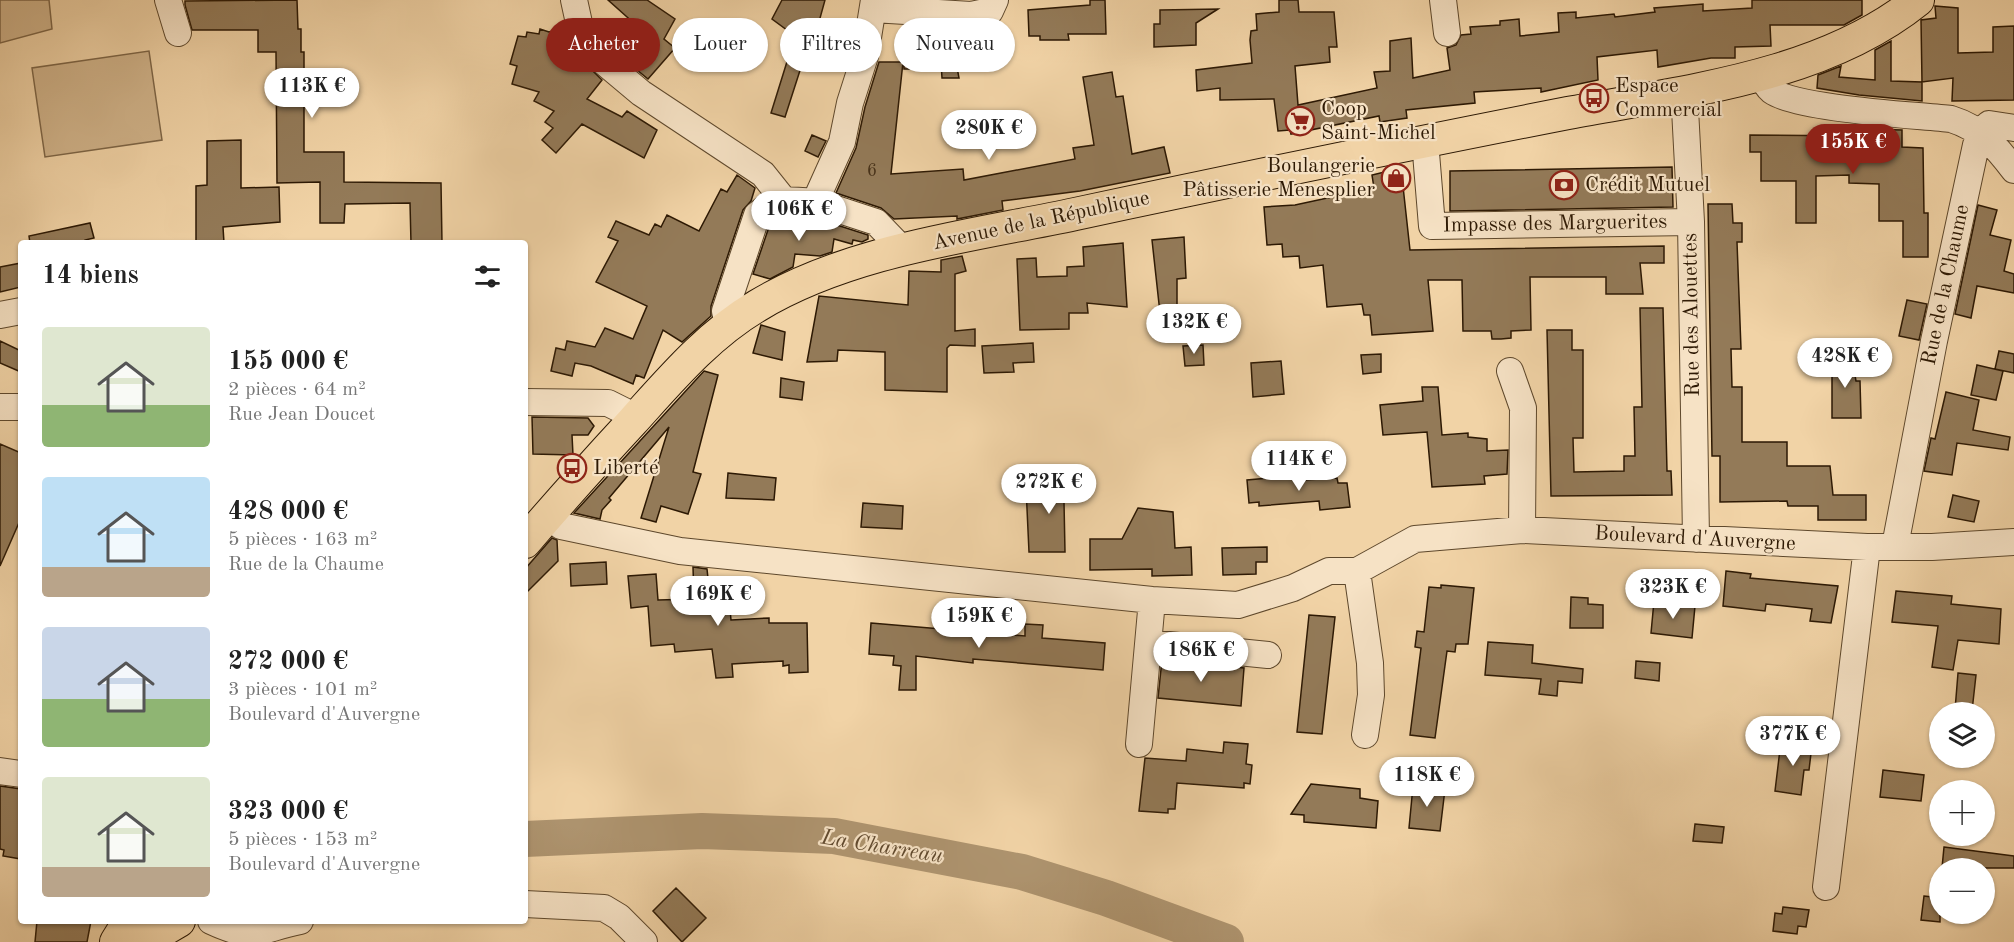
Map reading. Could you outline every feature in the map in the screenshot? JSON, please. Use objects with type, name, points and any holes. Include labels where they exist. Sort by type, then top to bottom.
[{"type":"main road","name":"Avenue de la République","points":[[528,538],[677,371],[728,325],[760,304],[818,276],[903,250],[1425,141],[1762,75],[1849,42],[1894,20],[1918,0]]},
{"type":"main road","points":[[116,942],[127,924]]},
{"type":"main road","points":[[143,942],[174,924]]},
{"type":"street","points":[[168,0],[178,33]]},
{"type":"street","points":[[574,0],[579,23],[591,47],[604,62],[641,93],[763,174],[783,199]]},
{"type":"street","points":[[815,202],[842,142],[850,103],[866,56],[874,4],[971,15],[990,11],[995,0]]},
{"type":"street","points":[[1443,0],[1447,33]]},
{"type":"street","points":[[1762,75],[1766,85],[1773,92],[1800,102],[1952,119],[1981,131],[2014,170]]},
{"type":"street","name":"Rue des Alouettes","points":[[1684,90],[1691,222],[1696,539]]},
{"type":"street","points":[[1981,131],[1989,124],[2014,128]]},
{"type":"street","name":"Rue de la Chaume","points":[[1894,546],[1934,341],[1981,131]]},
{"type":"street","name":"Impasse des Marguerites","points":[[1425,141],[1432,226],[1691,222]]},
{"type":"street","points":[[728,325],[725,310],[758,215],[770,204],[783,199],[815,202],[876,222],[903,250]]},
{"type":"street","points":[[0,315],[18,312]]},
{"type":"street","points":[[1510,371],[1524,408],[1522,530]]},
{"type":"street","points":[[528,402],[608,403],[636,417]]},
{"type":"street","points":[[0,407],[18,407]]},
{"type":"street","name":"Boulevard d'Auvergne","points":[[548,515],[561,526],[680,552],[1152,600],[1238,605],[1293,588],[1329,571],[1357,571],[1414,538],[1522,530],[1867,547],[1932,547],[2014,542]]},
{"type":"street","points":[[1826,887],[1867,547]]},
{"type":"street","points":[[1357,571],[1371,694],[1365,735]]},
{"type":"street","points":[[1138,744],[1152,600]]},
{"type":"street","points":[[1149,643],[1268,655]]},
{"type":"street","points":[[0,771],[18,774]]},
{"type":"street","points":[[528,904],[604,908],[619,917],[644,942]]},
{"type":"street","points":[[215,924],[228,933],[252,939],[286,924]]},
{"type":"shaded area","points":[[0,0],[49,0],[52,29],[0,43]]},
{"type":"shaded area","points":[[149,51],[162,140],[45,157],[32,68]]},
{"type":"building","points":[[297,0],[301,52],[304,52],[304,152],[344,152],[344,182],[441,183],[442,240],[411,240],[410,203],[345,204],[344,223],[320,223],[320,182],[277,183],[276,52],[258,52],[258,30],[192,30],[185,1]]},
{"type":"building","points":[[608,0],[647,0],[674,18],[664,39],[672,46],[672,51],[660,65],[660,18],[628,18]]},
{"type":"building","points":[[782,0],[825,0],[820,18],[780,18],[780,25],[772,19]]},
{"type":"building","points":[[1090,0],[1105,0],[1106,34],[1068,34],[1069,40],[1040,40],[1040,36],[1029,36],[1028,10],[1090,5]]},
{"type":"building","points":[[1279,0],[1298,0],[1299,12],[1334,12],[1337,47],[1329,47],[1330,62],[1295,66],[1298,105],[1377,88],[1374,72],[1390,71],[1390,41],[1411,38],[1413,78],[1450,70],[1447,48],[1456,45],[1461,35],[1471,34],[1470,27],[1500,25],[1500,21],[1519,19],[1520,36],[1559,32],[1558,13],[1576,12],[1576,18],[1614,14],[1615,17],[1655,12],[1654,8],[1703,4],[1703,11],[1752,8],[1752,0],[1862,0],[1862,15],[1844,25],[1770,25],[1771,46],[1735,47],[1735,58],[1711,58],[1658,67],[1657,50],[1597,57],[1598,80],[1541,92],[1541,88],[1474,92],[1475,103],[1406,110],[1407,118],[1380,122],[1379,116],[1291,134],[1290,130],[1278,131],[1274,99],[1220,100],[1220,88],[1197,91],[1196,70],[1252,63],[1250,40],[1251,31],[1257,30],[1256,14],[1279,12]]},
{"type":"building","points":[[1935,6],[1958,8],[1958,53],[1993,52],[1993,27],[2014,26],[2014,100],[1952,101],[1953,78],[1922,82],[1921,20],[1936,18]]},
{"type":"building","points":[[1218,9],[1196,23],[1196,45],[1154,47],[1154,24],[1160,24],[1160,10]]},
{"type":"building","points":[[540,29],[546,31],[546,72],[594,72],[602,80],[587,99],[622,117],[627,111],[657,130],[644,158],[582,124],[556,153],[542,140],[553,128],[545,122],[554,111],[534,101],[539,92],[512,84],[517,66],[510,64],[518,36],[526,37],[527,32],[539,34]]},
{"type":"building","points":[[1891,41],[1891,81],[1922,82],[1922,101],[1817,88],[1818,75],[1841,66],[1839,77],[1875,80],[1875,50]]},
{"type":"building","points":[[882,62],[894,62],[894,72],[902,72],[891,174],[963,169],[964,180],[1075,159],[1073,148],[1094,145],[1083,77],[1112,72],[1116,97],[1123,96],[1132,154],[1164,147],[1170,173],[1080,191],[1002,201],[1003,210],[957,219],[957,216],[894,219],[881,208],[836,193],[856,148],[876,72],[882,72]]},
{"type":"building","points":[[640,72],[654,72],[648,79]]},
{"type":"building","points":[[784,72],[799,72],[785,117],[771,113]]},
{"type":"building","points":[[942,72],[958,72],[959,78],[942,78]]},
{"type":"building","points":[[1861,129],[1902,130],[1902,147],[1923,148],[1924,213],[1928,213],[1928,257],[1903,257],[1903,221],[1879,221],[1879,184],[1849,183],[1849,175],[1816,176],[1816,223],[1796,223],[1796,181],[1761,181],[1761,152],[1750,152],[1750,135],[1861,136]]},
{"type":"building","points":[[812,135],[826,141],[818,157],[805,151]]},
{"type":"building","points":[[241,140],[241,188],[279,187],[280,222],[223,227],[224,240],[196,240],[196,186],[207,185],[207,141]]},
{"type":"building","points":[[1672,167],[1673,207],[1450,211],[1450,171]]},
{"type":"building","points":[[1401,168],[1410,250],[1664,246],[1664,263],[1640,263],[1643,294],[1606,294],[1606,277],[1530,277],[1531,330],[1511,331],[1511,338],[1501,339],[1492,339],[1491,331],[1463,331],[1462,280],[1428,280],[1433,331],[1372,335],[1370,315],[1364,315],[1362,304],[1327,307],[1323,265],[1300,268],[1299,256],[1283,257],[1282,244],[1267,245],[1264,207],[1295,205],[1374,188],[1372,175]]},
{"type":"building","points":[[737,175],[755,188],[751,201],[743,210],[711,306],[711,316],[682,342],[663,330],[644,378],[636,375],[633,384],[591,366],[575,363],[572,376],[551,371],[556,348],[565,350],[567,341],[595,347],[605,328],[633,339],[647,306],[596,282],[618,241],[608,237],[616,221],[649,235],[655,224],[661,227],[667,215],[699,231],[721,189],[727,192]]},
{"type":"building","points":[[1708,204],[1732,204],[1733,223],[1742,223],[1742,242],[1737,242],[1741,349],[1731,349],[1732,387],[1742,387],[1742,442],[1787,442],[1787,466],[1830,466],[1833,495],[1866,495],[1866,520],[1818,520],[1818,506],[1788,506],[1787,501],[1720,502],[1720,456],[1712,456]]},
{"type":"building","points":[[1978,205],[1997,210],[1990,235],[2011,240],[2004,271],[2014,274],[2014,293],[1977,286],[1971,318],[1955,314]]},
{"type":"building","points":[[782,216],[812,217],[868,235],[868,239],[862,242],[853,240],[852,244],[834,239],[832,252],[820,256],[795,254],[793,267],[770,279],[753,274],[770,224]]},
{"type":"building","points":[[90,223],[94,238],[30,240],[29,236]]},
{"type":"building","points":[[1184,237],[1186,278],[1177,279],[1177,313],[1160,313],[1152,240]]},
{"type":"building","points":[[1123,243],[1127,307],[1087,303],[1088,313],[1069,313],[1069,329],[1020,330],[1017,259],[1036,258],[1037,277],[1067,276],[1067,267],[1084,266],[1083,247]]},
{"type":"building","points":[[962,256],[966,271],[955,274],[955,331],[975,329],[975,346],[950,345],[947,348],[947,392],[885,390],[885,352],[838,350],[837,361],[807,362],[819,296],[908,305],[909,271],[941,272],[941,260]]},
{"type":"building","points":[[18,264],[18,288],[0,292],[0,267]]},
{"type":"building","points":[[1907,300],[1927,304],[1919,340],[1899,336]]},
{"type":"building","points":[[1640,308],[1663,308],[1667,471],[1671,471],[1672,495],[1551,496],[1547,330],[1572,330],[1572,350],[1583,350],[1583,438],[1573,438],[1574,472],[1624,471],[1624,456],[1635,456],[1634,407],[1642,407]]},
{"type":"building","points":[[761,325],[785,332],[782,360],[753,353]]},
{"type":"building","points":[[0,341],[18,350],[18,371],[0,363]]},
{"type":"building","points":[[1033,343],[1034,362],[1013,363],[1014,372],[984,373],[982,346]]},
{"type":"building","points":[[1203,345],[1204,365],[1185,366],[1183,346]]},
{"type":"building","points":[[1999,351],[2014,354],[2014,373],[1995,369]]},
{"type":"building","points":[[1381,354],[1381,372],[1363,374],[1361,355]]},
{"type":"building","points":[[1832,355],[1852,357],[1856,381],[1860,381],[1861,418],[1832,418]]},
{"type":"building","points":[[1281,361],[1284,394],[1253,397],[1251,363]]},
{"type":"building","points":[[1977,365],[2003,371],[1996,400],[1971,395]]},
{"type":"building","points":[[704,371],[718,375],[693,472],[701,474],[688,514],[661,506],[656,522],[641,518],[669,427],[609,498],[611,500],[602,510],[600,519],[574,513]]},
{"type":"building","points":[[781,378],[804,382],[802,400],[780,397]]},
{"type":"building","points":[[1422,387],[1438,387],[1442,435],[1468,433],[1468,437],[1487,439],[1487,451],[1508,450],[1507,474],[1484,476],[1485,484],[1432,487],[1427,432],[1383,435],[1380,405],[1423,401]]},
{"type":"building","points":[[1946,392],[1979,400],[1973,430],[2010,437],[2008,450],[1957,443],[1952,475],[1924,471],[1931,438],[1935,439]]},
{"type":"building","points":[[532,417],[588,418],[594,426],[588,435],[572,435],[573,455],[533,454]]},
{"type":"building","points":[[0,444],[18,452],[18,525],[0,566]]},
{"type":"building","points":[[728,473],[776,478],[774,500],[726,498]]},
{"type":"building","points":[[1303,475],[1304,480],[1337,478],[1338,483],[1347,483],[1350,507],[1320,510],[1319,501],[1259,506],[1259,502],[1249,503],[1247,480]]},
{"type":"building","points":[[1077,476],[1077,501],[1064,502],[1065,552],[1029,552],[1026,487],[1060,486],[1059,477]]},
{"type":"building","points":[[1953,495],[1979,501],[1974,522],[1948,517]]},
{"type":"building","points":[[863,503],[903,506],[902,529],[861,527]]},
{"type":"building","points":[[1138,508],[1173,512],[1175,548],[1191,547],[1192,575],[1152,576],[1152,569],[1090,570],[1090,539],[1122,539]]},
{"type":"building","points":[[552,538],[557,540],[558,561],[528,591],[528,566]]},
{"type":"building","points":[[1267,547],[1267,562],[1256,562],[1256,574],[1223,575],[1222,548]]},
{"type":"building","points":[[606,562],[607,584],[571,586],[570,564]]},
{"type":"building","points":[[693,567],[707,569],[709,588],[728,587],[731,620],[769,618],[769,623],[807,623],[808,672],[789,673],[789,665],[783,666],[783,661],[732,664],[733,677],[716,678],[712,649],[675,652],[674,644],[651,646],[648,606],[631,608],[628,576],[656,574],[658,600],[694,599]]},
{"type":"building","points":[[1726,571],[1751,574],[1750,578],[1838,586],[1831,623],[1810,621],[1812,609],[1766,604],[1765,611],[1723,606]]},
{"type":"building","points":[[1441,585],[1474,588],[1468,644],[1456,644],[1455,652],[1447,651],[1435,738],[1410,735],[1421,648],[1415,647],[1417,631],[1424,632],[1429,587],[1441,588]]},
{"type":"building","points":[[1896,591],[1952,596],[1951,604],[2001,609],[1999,644],[1958,640],[1953,670],[1932,667],[1938,626],[1892,622]]},
{"type":"building","points":[[1571,597],[1588,598],[1588,604],[1603,605],[1603,628],[1570,628]]},
{"type":"building","points":[[1654,601],[1695,606],[1692,638],[1651,633]]},
{"type":"building","points":[[1309,615],[1335,617],[1322,734],[1297,732]]},
{"type":"building","points":[[871,623],[1025,636],[1025,624],[1043,625],[1042,638],[1105,643],[1103,670],[973,659],[973,663],[916,656],[916,690],[899,690],[901,666],[893,665],[894,656],[869,654]]},
{"type":"building","points":[[1488,642],[1533,645],[1532,663],[1583,669],[1582,683],[1558,681],[1557,696],[1539,694],[1541,679],[1485,675]]},
{"type":"building","points":[[1162,660],[1244,668],[1241,706],[1158,698]]},
{"type":"building","points":[[1636,661],[1660,663],[1659,681],[1635,678]]},
{"type":"building","points":[[1958,673],[1976,675],[1973,702],[1956,702]]},
{"type":"building","points":[[1781,741],[1812,745],[1809,770],[1804,770],[1801,795],[1775,791]]},
{"type":"building","points":[[1224,742],[1248,744],[1246,764],[1252,765],[1250,784],[1244,783],[1244,788],[1177,783],[1175,809],[1168,809],[1168,813],[1139,811],[1145,758],[1186,761],[1187,749],[1223,753]]},
{"type":"building","points":[[1883,770],[1924,775],[1921,801],[1880,797]]},
{"type":"building","points":[[1311,784],[1360,789],[1360,798],[1378,801],[1376,828],[1304,822],[1304,815],[1291,814]]},
{"type":"building","points":[[0,786],[18,789],[18,858],[3,856],[4,850],[0,849]]},
{"type":"building","points":[[1413,786],[1445,789],[1440,831],[1409,828]]},
{"type":"building","points":[[1695,824],[1724,827],[1722,843],[1693,841]]},
{"type":"building","points":[[1944,847],[2014,856],[2014,868],[1995,868],[1995,858],[1943,858]]},
{"type":"building","points":[[676,888],[706,918],[682,942],[653,911]]},
{"type":"building","points":[[1924,896],[1929,897],[1929,921],[1921,920]]},
{"type":"building","points":[[1783,907],[1809,910],[1806,927],[1798,926],[1797,934],[1773,931],[1775,913],[1782,914]]},
{"type":"building","points":[[37,924],[90,924],[87,942],[35,942]]},
{"type":"waterway","name":"La Charreau","points":[[528,839],[702,831],[834,836],[1022,872],[1106,898],[1226,942]]},
{"type":"place","name":"Espace Commercial","points":[[1594,98]]},
{"type":"place","name":"Coop Saint-Michel","points":[[1300,121]]},
{"type":"place","name":"Boulangerie Pâtisserie Menesplier","points":[[1396,178]]},
{"type":"place","name":"Crédit Mutuel","points":[[1564,185]]},
{"type":"place","name":"Liberté","points":[[572,468]]}]
